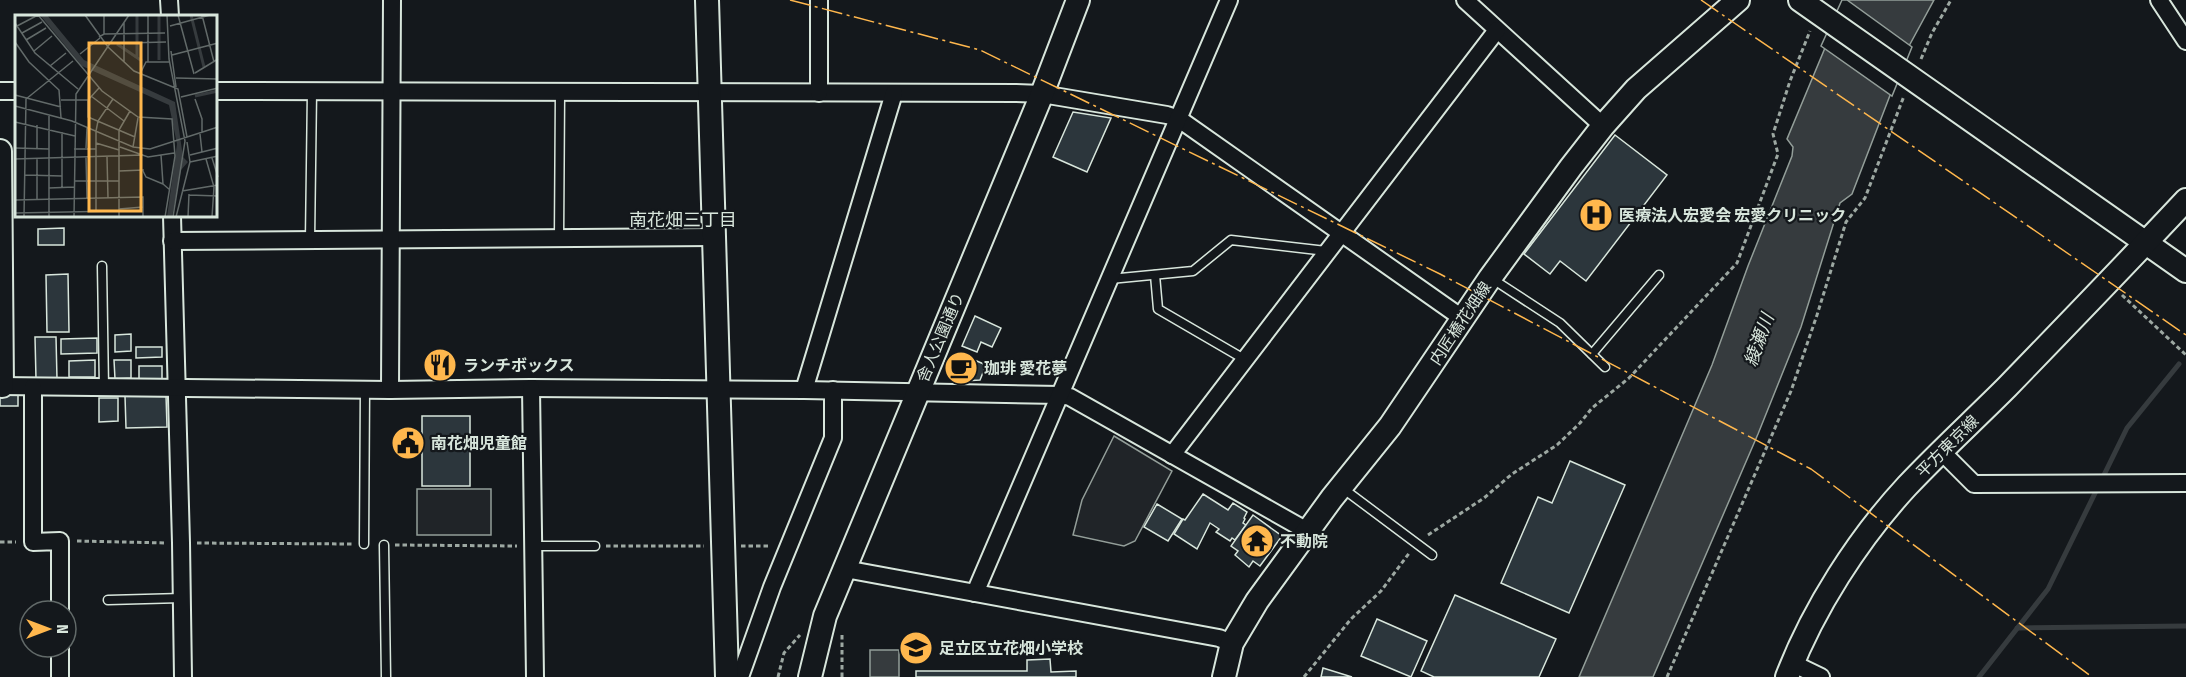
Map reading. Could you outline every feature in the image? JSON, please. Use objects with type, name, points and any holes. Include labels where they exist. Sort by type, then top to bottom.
[{"type":"main road","points":[[707,0],[727,677]]},
{"type":"main road","name":"舎人公園通り","points":[[810,677],[825,616],[1042,94],[1078,0]]},
{"type":"main road","name":"内匠橋花畑線","points":[[1224,677],[1232,643],[1257,600],[1341,487],[1390,426],[1490,278],[1603,126],[1636,89],[1738,0]]},
{"type":"main road","points":[[1800,0],[2186,271]]},
{"type":"main road","points":[[0,151],[4,216],[1,386]]},
{"type":"main road","name":"平方東京線","points":[[1789,670],[1810,624],[1874,525],[1907,486],[2186,200]]},
{"type":"street","points":[[169,0],[170,15]]},
{"type":"street","points":[[390,390],[392,0]]},
{"type":"street","points":[[819,0],[819,93]]},
{"type":"street","points":[[975,593],[1229,0]]},
{"type":"street","points":[[1465,0],[1603,126]]},
{"type":"street","points":[[2158,0],[2186,41]]},
{"type":"street","points":[[1172,455],[1341,231],[1497,30]]},
{"type":"street","points":[[218,91],[1042,94],[1179,119],[1462,318]]},
{"type":"street","points":[[804,390],[894,93]]},
{"type":"street","points":[[172,218],[182,543],[183,677]]},
{"type":"street","points":[[172,241],[713,237]]},
{"type":"street","points":[[1,386],[390,390],[531,387],[918,391],[1060,395],[1070,397],[1308,532]]},
{"type":"street","points":[[33,387],[33,542],[60,541],[60,599]]},
{"type":"street","points":[[531,387],[535,677]]},
{"type":"street","points":[[740,677],[765,606],[833,438],[833,390]]},
{"type":"street","points":[[1942,452],[1974,484],[2186,483]]},
{"type":"street","points":[[845,569],[1219,638],[1232,643]]},
{"type":"street","points":[[60,659],[60,677]]},
{"type":"street","points":[[1789,670],[1821,677]]},
{"type":"lane","points":[[310,240],[312,91]]},
{"type":"lane","points":[[559,238],[560,92]]},
{"type":"lane","points":[[1110,279],[1193,270],[1231,240],[1326,251]]},
{"type":"lane","points":[[102,266],[104,388]]},
{"type":"lane","points":[[1155,274],[1158,309],[1244,359]]},
{"type":"lane","points":[[1592,354],[1659,274]]},
{"type":"lane","points":[[1490,278],[1560,323],[1605,367]]},
{"type":"lane","points":[[364,389],[364,544]]},
{"type":"lane","points":[[1341,487],[1432,555]]},
{"type":"lane","points":[[384,544],[386,677]]},
{"type":"lane","points":[[534,546],[595,546]]},
{"type":"lane","points":[[108,600],[182,598]]},
{"type":"path","points":[[1667,677],[1791,391],[1846,222],[1865,198],[1911,78],[1932,33],[1951,0]]},
{"type":"path","points":[[2108,282],[2186,355]]},
{"type":"path","points":[[60,541],[364,544]]},
{"type":"path","points":[[384,544],[534,546]]},
{"type":"path","points":[[595,546],[790,546]]},
{"type":"path","points":[[842,628],[842,677]]},
{"type":"path","points":[[778,677],[784,653],[803,632]]},
{"type":"shaded area","points":[[1114,436],[1172,471],[1135,541],[1124,546],[1073,535],[1082,500]]},
{"type":"shaded area","points":[[417,489],[491,489],[491,535],[417,535]]},
{"type":"water","name":"綾瀬川","points":[[1845,0],[1934,0],[1909,46],[1852,194],[1840,203],[1801,327],[1758,434],[1653,677],[1579,677],[1712,365],[1792,156],[1793,147],[1787,139]]},
{"type":"water","points":[[870,650],[899,650],[899,677],[870,677]]},
{"type":"pier","points":[[1842,0],[1847,0],[1912,47],[1892,96],[1821,46]]},
{"type":"building","points":[[1073,112],[1111,118],[1087,172],[1053,157]]},
{"type":"building","name":"医療法人宏愛会 宏愛クリニック","points":[[1615,135],[1667,175],[1586,281],[1560,261],[1550,274],[1524,254]]},
{"type":"building","points":[[64,228],[64,245],[38,245],[38,229]]},
{"type":"building","points":[[68,274],[69,332],[47,332],[46,275]]},
{"type":"building","points":[[975,316],[1001,328],[992,347],[981,342],[977,352],[962,346]]},
{"type":"building","points":[[131,334],[131,351],[115,352],[115,335]]},
{"type":"building","points":[[35,337],[56,337],[57,379],[36,379]]},
{"type":"building","points":[[97,338],[97,353],[61,354],[61,339]]},
{"type":"building","points":[[136,347],[162,347],[162,357],[136,358]]},
{"type":"building","points":[[958,353],[986,365],[980,380],[963,381],[949,374]]},
{"type":"building","points":[[95,360],[95,377],[69,377],[69,361]]},
{"type":"building","points":[[114,360],[131,360],[131,378],[115,379]]},
{"type":"building","points":[[139,366],[162,366],[162,380],[139,380]]},
{"type":"building","points":[[0,391],[18,391],[18,406],[0,406]]},
{"type":"building","points":[[166,395],[167,427],[126,428],[125,396]]},
{"type":"building","points":[[99,398],[118,398],[118,421],[99,422]]},
{"type":"building","points":[[422,416],[470,416],[470,486],[422,486]]},
{"type":"building","points":[[1570,461],[1625,485],[1569,613],[1501,583],[1538,497],[1552,503]]},
{"type":"building","points":[[1203,494],[1228,510],[1233,503],[1247,512],[1243,523],[1246,525],[1235,540],[1232,538],[1230,541],[1216,532],[1219,529],[1210,523],[1197,549],[1174,534]]},
{"type":"building","points":[[1157,504],[1182,519],[1168,541],[1144,527]]},
{"type":"building","name":"不動院","points":[[1253,515],[1282,536],[1260,566],[1253,561],[1249,567],[1235,555],[1238,551],[1231,546]]},
{"type":"building","points":[[1455,595],[1556,639],[1539,677],[1434,677],[1421,671]]},
{"type":"building","points":[[1377,619],[1427,641],[1411,677],[1361,656]]},
{"type":"building","points":[[1050,659],[1051,672],[1076,671],[1076,677],[916,677],[916,671],[1027,671],[1027,660]]},
{"type":"building","points":[[1323,668],[1352,677],[1321,677]]},
{"type":"waterway","points":[[1979,677],[2048,589],[2127,428],[2179,364]]},
{"type":"waterway","points":[[2017,628],[2186,626]]},
{"type":"power","points":[[790,0],[980,50],[1440,274],[1811,469],[2092,677]]},
{"type":"power","points":[[1701,0],[2186,335]]},
{"type":"place","name":"医療法人宏愛会 宏愛クリニック","points":[[1596,215]]},
{"type":"place","name":"ランチボックス","points":[[440,365]]},
{"type":"place","name":"珈琲 愛花夢","points":[[961,368]]},
{"type":"place","name":"南花畑児童館","points":[[408,443]]},
{"type":"place","name":"不動院","points":[[1257,541]]},
{"type":"place","name":"足立区立花畑小学校","points":[[916,648]]},
{"type":"district","name":"南花畑三丁目","points":[[683,220]]}]
